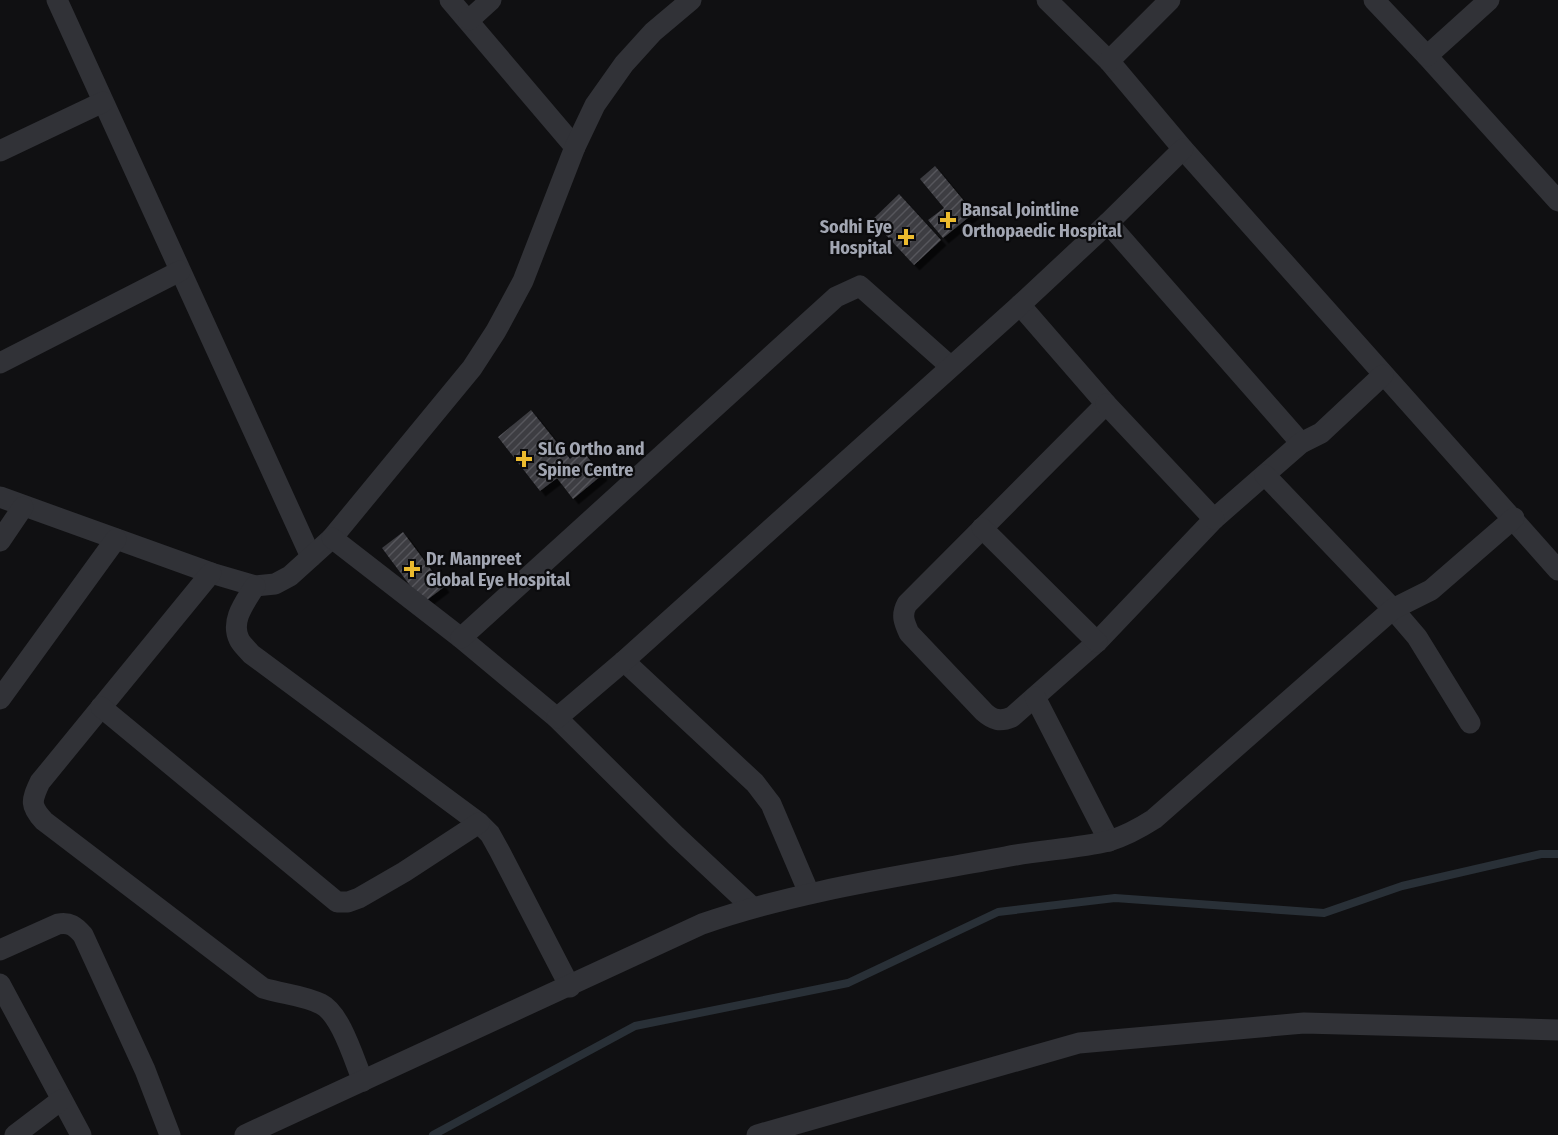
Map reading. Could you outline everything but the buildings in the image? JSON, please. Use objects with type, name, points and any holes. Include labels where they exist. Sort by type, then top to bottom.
[{"type":"street","points":[[57,0],[311,557]]},
{"type":"street","points":[[450,0],[575,147]]},
{"type":"street","points":[[469,20],[491,0]]},
{"type":"street","points":[[0,497],[210,573],[255,586],[275,584],[290,576],[332,538],[472,368],[496,331],[523,281],[575,147],[595,105],[624,64],[653,32],[691,0]]},
{"type":"street","points":[[1047,0],[1109,61],[1183,149],[1558,570]]},
{"type":"street","points":[[1109,61],[1170,0]]},
{"type":"street","points":[[1374,0],[1558,201]]},
{"type":"street","points":[[1427,56],[1489,0]]},
{"type":"street","points":[[0,152],[103,102]]},
{"type":"street","points":[[557,718],[624,661],[1020,304],[1108,223],[1183,149]]},
{"type":"street","points":[[1108,223],[1301,443]]},
{"type":"street","points":[[0,363],[180,271]]},
{"type":"street","points":[[461,638],[836,297],[860,286],[950,366]]},
{"type":"street","points":[[1020,304],[1106,404],[1214,519]]},
{"type":"street","points":[[1106,404],[907,604],[902,612],[909,633],[992,718],[1003,721],[1012,717],[1035,697],[1097,642],[1214,519],[1301,443],[1321,433],[1383,375]]},
{"type":"street","points":[[1265,475],[1417,637],[1470,723]]},
{"type":"street","points":[[0,542],[23,507]]},
{"type":"street","points":[[245,1135],[570,987],[702,924],[752,907],[809,893],[1011,856],[1109,841],[1135,831],[1154,819],[1393,609],[1431,590],[1514,518]]},
{"type":"street","points":[[982,528],[1097,642]]},
{"type":"street","points":[[332,538],[461,638],[557,718],[676,836],[752,907]]},
{"type":"street","points":[[0,699],[116,539]]},
{"type":"street","points":[[210,573],[40,782],[33,796],[34,810],[44,821],[263,988],[323,1005],[335,1016],[363,1081]]},
{"type":"street","points":[[255,586],[240,611],[236,623],[239,640],[251,654],[479,823],[490,834],[570,987]]},
{"type":"street","points":[[624,661],[755,783],[775,812],[809,893]]},
{"type":"street","points":[[1035,697],[1109,841]]},
{"type":"street","points":[[101,707],[337,902],[348,902],[359,898],[404,872],[479,823]]},
{"type":"street","points":[[0,950],[58,924],[68,922],[76,927],[83,935],[145,1070],[170,1135]]},
{"type":"street","points":[[0,984],[81,1135]]},
{"type":"street","points":[[757,1135],[1079,1042],[1304,1023],[1558,1030]]},
{"type":"street","points":[[15,1135],[61,1100]]},
{"type":"waterway","points":[[433,1135],[635,1026],[848,983],[998,912],[1115,898],[1324,913],[1402,886],[1541,854],[1558,854]]},
{"type":"place","name":"Bansal Jointline Orthopaedic Hospital","points":[[948,220]]},
{"type":"place","name":"Sodhi Eye Hospital","points":[[906,237]]},
{"type":"place","name":"SLG Ortho and Spine Centre","points":[[524,459]]},
{"type":"place","name":"Dr. Manpreet Global Eye Hospital","points":[[412,569]]}]
